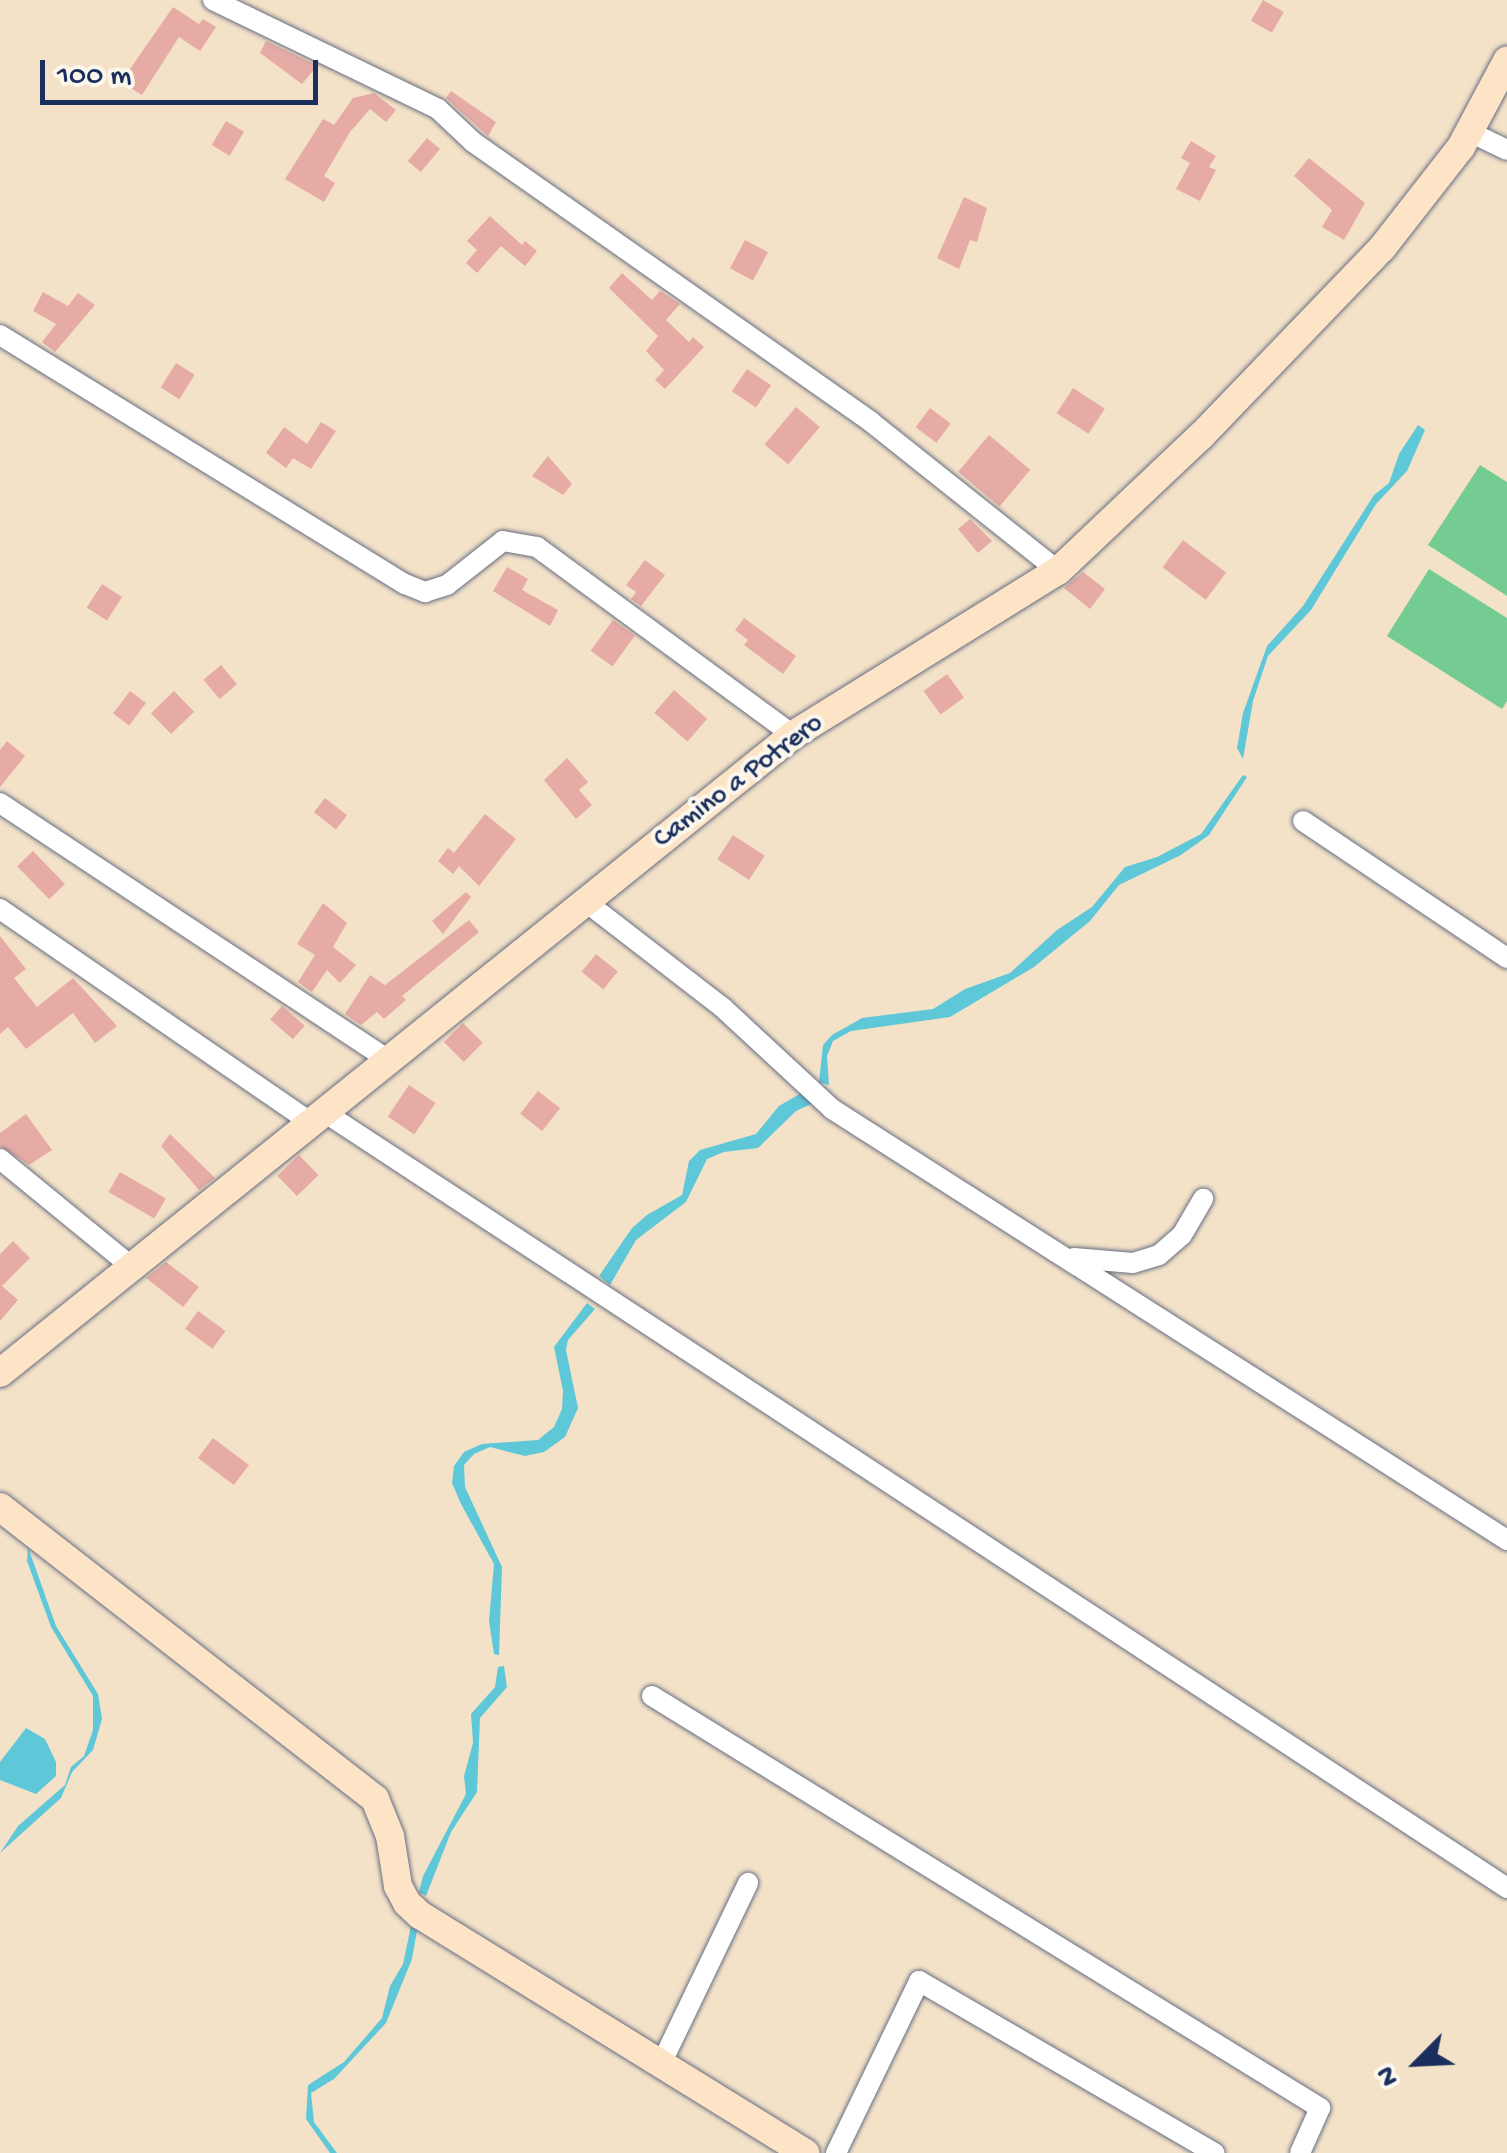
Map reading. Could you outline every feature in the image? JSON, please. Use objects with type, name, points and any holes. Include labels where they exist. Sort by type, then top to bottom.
[{"type":"street","points":[[214,0],[438,109],[472,142],[871,422],[1058,572]]},
{"type":"street","name":"Camino a Potrero","points":[[0,1373],[793,735],[1058,572],[1201,436],[1382,248],[1470,132],[1507,61]]},
{"type":"street","points":[[1470,132],[1507,150]]},
{"type":"street","points":[[0,335],[405,584],[425,592],[447,585],[503,541],[537,548],[793,735]]},
{"type":"street","points":[[0,804],[389,1060]]},
{"type":"street","points":[[1303,821],[1507,958]]},
{"type":"street","points":[[586,902],[782,1059],[832,1110],[1507,1540]]},
{"type":"street","points":[[0,909],[1507,1888]]},
{"type":"street","points":[[0,1159],[132,1266]]},
{"type":"street","points":[[1062,1256],[1133,1263],[1159,1255],[1182,1235],[1203,1198]]},
{"type":"street","points":[[0,1507],[375,1799],[387,1826],[398,1886],[407,1903],[420,1914],[805,2153]]},
{"type":"street","points":[[652,1696],[1320,2108],[1300,2153]]},
{"type":"street","points":[[661,2064],[748,1882]]},
{"type":"street","points":[[836,2153],[919,1980],[1215,2153]]},
{"type":"green space","points":[[1480,465],[1507,482],[1507,596],[1428,545]]},
{"type":"green space","points":[[1429,569],[1507,618],[1507,701],[1502,709],[1387,636]]},
{"type":"water","points":[[1418,425],[1425,430],[1407,471],[1376,504],[1311,610],[1268,656],[1253,701],[1243,759],[1237,748],[1243,713],[1267,646],[1303,606],[1374,495],[1389,483],[1399,454]]},
{"type":"water","points":[[1243,775],[1247,777],[1209,835],[1181,855],[1119,885],[1090,921],[1034,967],[950,1017],[851,1031],[833,1041],[827,1056],[829,1085],[819,1082],[823,1045],[832,1035],[862,1018],[933,1009],[965,989],[1010,973],[1057,930],[1092,907],[1125,867],[1157,857],[1201,834]]},
{"type":"water","points":[[803,1092],[813,1103],[796,1111],[758,1148],[724,1152],[707,1159],[686,1202],[636,1240],[610,1285],[599,1276],[632,1228],[682,1195],[689,1161],[700,1150],[756,1134],[779,1106]]},
{"type":"water","points":[[587,1303],[595,1309],[568,1340],[566,1350],[578,1408],[565,1437],[544,1452],[525,1456],[490,1447],[474,1454],[464,1465],[465,1487],[502,1567],[499,1655],[494,1654],[489,1621],[494,1564],[452,1483],[454,1466],[464,1452],[482,1444],[538,1440],[554,1427],[562,1409],[563,1391],[554,1347]]},
{"type":"water","points":[[28,1547],[56,1626],[98,1694],[102,1719],[93,1750],[72,1772],[61,1798],[0,1853],[18,1826],[65,1785],[71,1767],[84,1756],[93,1730],[93,1696],[51,1627],[27,1561]]},
{"type":"water","points":[[504,1666],[507,1687],[480,1718],[477,1792],[451,1832],[426,1896],[419,1892],[423,1876],[466,1794],[464,1776],[473,1743],[471,1714],[495,1687],[498,1667]]},
{"type":"water","points":[[26,1728],[45,1739],[56,1762],[56,1776],[36,1794],[0,1780],[0,1762]]},
{"type":"water","points":[[412,1921],[418,1925],[412,1959],[386,2023],[334,2079],[311,2093],[314,2122],[337,2153],[330,2153],[306,2119],[308,2085],[344,2062],[382,2018],[390,1986],[403,1964]]},
{"type":"building","points":[[1263,0],[1284,12],[1272,33],[1251,21]]},
{"type":"building","points":[[173,7],[199,24],[203,19],[216,27],[200,51],[179,37],[142,95],[121,82]]},
{"type":"building","points":[[266,41],[317,66],[302,84],[260,53]]},
{"type":"building","points":[[451,91],[496,122],[488,136],[446,98]]},
{"type":"building","points":[[374,93],[396,110],[386,122],[370,109],[350,132],[324,176],[335,183],[324,202],[285,179],[323,119],[334,125],[353,98]]},
{"type":"building","points":[[226,121],[244,132],[230,156],[212,145]]},
{"type":"building","points":[[427,138],[440,149],[421,172],[408,161]]},
{"type":"building","points":[[1191,141],[1216,156],[1209,167],[1216,170],[1200,201],[1176,189],[1190,163],[1181,158]]},
{"type":"building","points":[[1309,158],[1365,203],[1344,240],[1322,227],[1332,210],[1294,176]]},
{"type":"building","points":[[964,197],[987,208],[977,242],[970,240],[959,269],[937,258]]},
{"type":"building","points":[[490,216],[522,245],[525,241],[537,251],[525,266],[501,246],[477,273],[466,263],[477,250],[467,241]]},
{"type":"building","points":[[745,240],[768,252],[753,280],[730,268]]},
{"type":"building","points":[[622,273],[652,300],[660,291],[680,304],[666,320],[689,342],[693,337],[704,347],[665,389],[655,380],[664,370],[646,351],[658,336],[609,288]]},
{"type":"building","points":[[43,292],[68,306],[78,293],[95,305],[55,352],[42,342],[56,324],[33,311]]},
{"type":"building","points":[[176,363],[195,375],[179,399],[161,388]]},
{"type":"building","points":[[747,369],[771,385],[756,408],[732,391]]},
{"type":"building","points":[[1073,388],[1105,409],[1089,434],[1057,413]]},
{"type":"building","points":[[796,407],[820,427],[788,464],[765,445]]},
{"type":"building","points":[[930,408],[951,424],[936,443],[916,427]]},
{"type":"building","points":[[321,422],[336,431],[311,469],[293,458],[286,468],[266,453],[284,427],[307,444]]},
{"type":"building","points":[[989,435],[1030,470],[1000,506],[958,472]]},
{"type":"building","points":[[548,456],[572,484],[563,495],[532,476]]},
{"type":"building","points":[[970,519],[992,541],[978,553],[958,529]]},
{"type":"building","points":[[1183,540],[1226,572],[1206,600],[1163,567]]},
{"type":"building","points":[[645,560],[665,575],[641,606],[631,599],[636,592],[626,585]]},
{"type":"building","points":[[507,567],[528,579],[522,590],[558,610],[550,626],[493,591]]},
{"type":"building","points":[[1083,572],[1105,589],[1090,609],[1064,588]]},
{"type":"building","points":[[102,584],[122,597],[107,621],[87,607]]},
{"type":"building","points":[[744,618],[796,656],[783,674],[744,645],[748,640],[735,630]]},
{"type":"building","points":[[613,620],[635,636],[613,667],[591,651]]},
{"type":"building","points":[[221,665],[237,684],[219,699],[203,680]]},
{"type":"building","points":[[947,674],[964,697],[941,715],[924,691]]},
{"type":"building","points":[[674,690],[707,719],[688,742],[654,713]]},
{"type":"building","points":[[130,691],[146,703],[129,725],[113,713]]},
{"type":"building","points":[[174,691],[194,712],[171,734],[151,713]]},
{"type":"building","points":[[7,741],[25,756],[0,787],[0,750]]},
{"type":"building","points":[[567,758],[588,782],[579,790],[592,805],[576,819],[544,780]]},
{"type":"building","points":[[325,798],[347,815],[336,829],[314,812]]},
{"type":"building","points":[[485,814],[516,839],[479,886],[459,866],[453,874],[438,861],[448,848],[454,853]]},
{"type":"building","points":[[733,835],[765,856],[749,880],[717,859]]},
{"type":"building","points":[[33,851],[65,884],[49,899],[17,866]]},
{"type":"building","points":[[466,892],[471,897],[443,934],[432,921]]},
{"type":"building","points":[[323,903],[347,923],[333,947],[356,965],[340,983],[327,970],[312,992],[298,982],[315,955],[297,944]]},
{"type":"building","points":[[469,920],[479,932],[402,996],[406,1000],[384,1019],[377,1012],[361,1025],[345,1014],[370,975],[385,985]]},
{"type":"building","points":[[0,936],[26,969],[14,978],[37,1007],[73,978],[117,1026],[95,1043],[73,1013],[26,1049],[8,1027],[0,1034]]},
{"type":"building","points":[[596,954],[618,972],[603,989],[582,972]]},
{"type":"building","points":[[282,1006],[305,1026],[293,1039],[270,1020]]},
{"type":"building","points":[[463,1023],[483,1043],[464,1062],[444,1042]]},
{"type":"building","points":[[409,1085],[436,1103],[414,1134],[388,1117]]},
{"type":"building","points":[[538,1091],[560,1108],[542,1131],[520,1114]]},
{"type":"building","points":[[26,1114],[52,1150],[29,1165],[0,1146],[0,1133]]},
{"type":"building","points":[[170,1134],[215,1178],[199,1190],[161,1146]]},
{"type":"building","points":[[299,1155],[318,1175],[297,1196],[277,1176]]},
{"type":"building","points":[[120,1172],[166,1198],[154,1218],[108,1192]]},
{"type":"building","points":[[13,1241],[30,1258],[2,1286],[18,1300],[0,1321],[0,1254]]},
{"type":"building","points":[[166,1262],[199,1287],[183,1307],[146,1278]]},
{"type":"building","points":[[198,1311],[226,1331],[213,1349],[185,1329]]},
{"type":"building","points":[[213,1438],[249,1465],[234,1485],[198,1458]]}]
